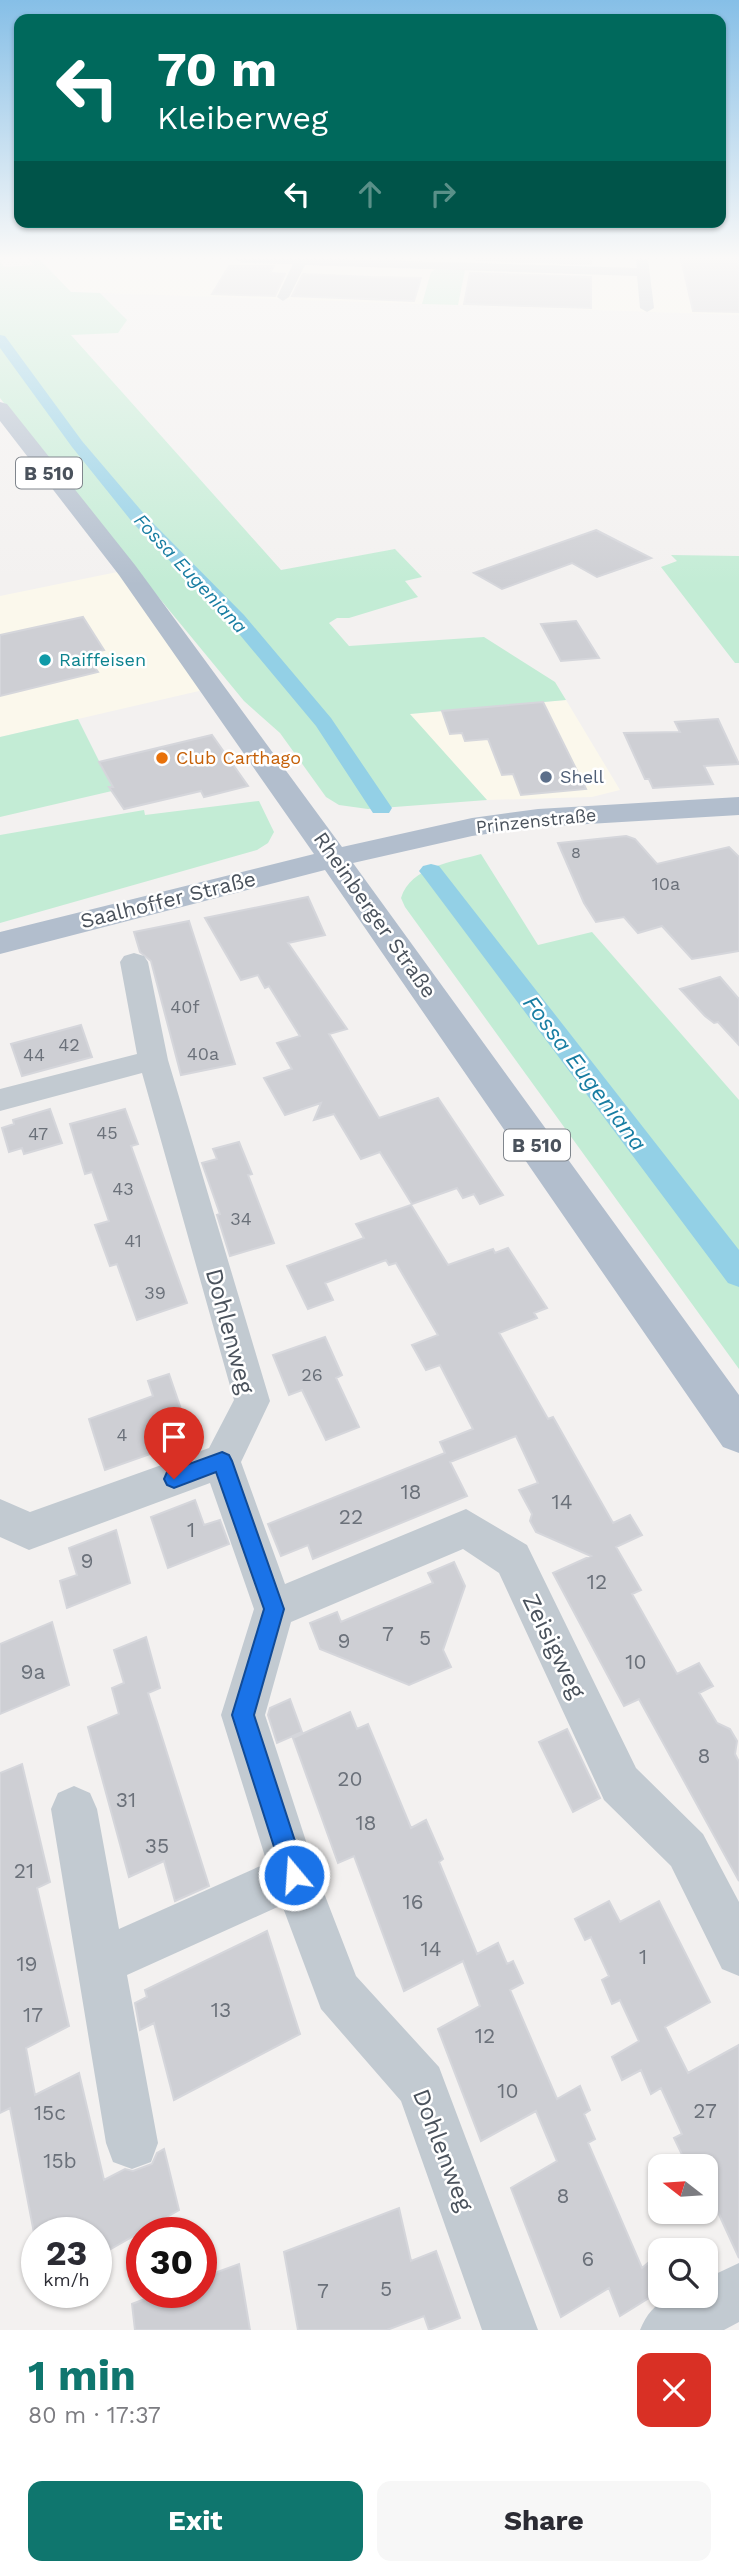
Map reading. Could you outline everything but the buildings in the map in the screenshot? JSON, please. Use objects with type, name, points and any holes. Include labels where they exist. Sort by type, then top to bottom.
[{"type":"main road","name":"Rheinberger Straße","points":[[0,408],[136,580],[739,1432]]},
{"type":"main road","name":"Prinzenstraße","points":[[335,858],[505,821],[739,806]]},
{"type":"main road","name":"Saalhoffer Straße","points":[[0,943],[335,858]]},
{"type":"street","name":"Dohlenweg","points":[[134,962],[153,1060],[252,1401],[222,1461]]},
{"type":"street","points":[[0,1100],[153,1060]]},
{"type":"street","points":[[0,1518],[29,1531],[222,1461],[274,1609]]},
{"type":"street","name":"Zeisigweg","points":[[274,1609],[466,1528],[513,1559],[620,1784],[687,1850],[739,1952]]},
{"type":"street","name":"Dohlenweg","points":[[274,1609],[243,1715],[294,1875],[338,1992],[421,2085],[510,2330]]},
{"type":"street","points":[[75,1809],[132,2143]]},
{"type":"street","points":[[101,1962],[294,1875]]},
{"type":"street","points":[[668,2330],[739,2291]]},
{"type":"shaded area","points":[[127,570],[212,688],[0,737],[0,596]]},
{"type":"shaded area","points":[[566,700],[620,790],[592,797],[487,800],[409,714]]},
{"type":"green space","points":[[0,368],[100,368],[281,570],[395,549],[422,577],[405,581],[418,597],[349,618],[337,618],[329,623],[349,646],[484,637],[555,682],[566,700],[410,714],[487,800],[368,809],[339,805],[326,797],[280,733],[244,701],[90,514],[0,398]]},
{"type":"green space","points":[[671,555],[739,556],[739,663],[735,663],[661,567],[677,561]]},
{"type":"green space","points":[[78,719],[103,769],[113,767],[121,785],[110,787],[112,791],[0,817],[0,737]]},
{"type":"green space","points":[[259,801],[274,832],[268,843],[257,850],[0,923],[0,835],[144,810],[145,815]]},
{"type":"green space","points":[[481,854],[538,945],[592,932],[739,1100],[739,1369],[405,907],[401,898],[406,887],[423,872]]},
{"type":"waterway","name":"Fossa Eugeniana","points":[[21,368],[77,444],[139,519],[237,619],[324,722],[381,808]]},
{"type":"waterway","name":"Fossa Eugeniana","points":[[431,871],[739,1274]]},
{"type":"place","name":"Raiffeisen","points":[[45,660]]},
{"type":"place","name":"Club Carthago","points":[[162,758]]},
{"type":"place","name":"Shell","points":[[546,777]]},
{"type":"route","points":[[174,1479],[222,1461],[274,1609],[243,1715],[294,1875]]}]
